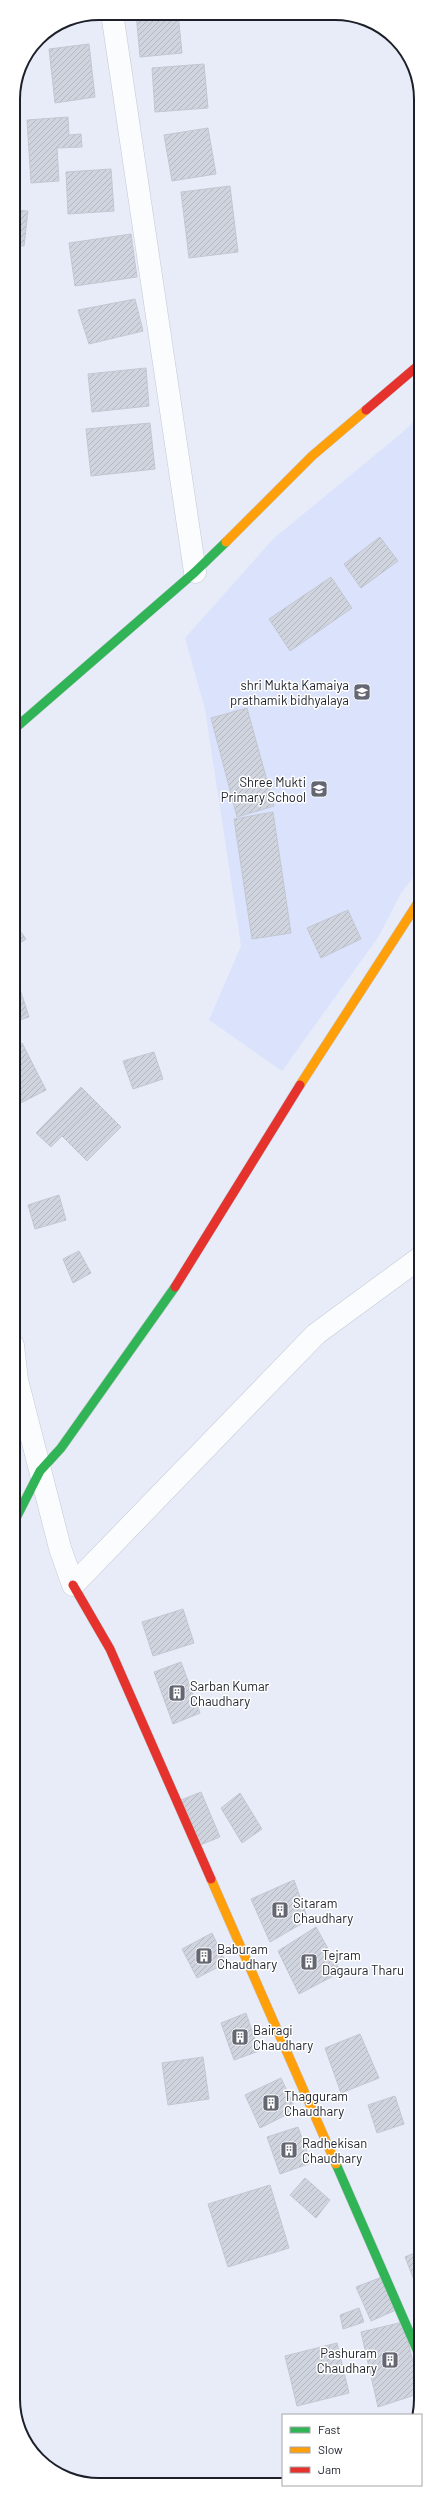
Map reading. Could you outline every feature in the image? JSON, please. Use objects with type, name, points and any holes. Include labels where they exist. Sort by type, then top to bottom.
[{"type":"street","points":[[113,20],[195,572]]},
{"type":"street","points":[[20,724],[195,572],[312,456],[414,369]]},
{"type":"street","points":[[20,1510],[40,1471],[61,1448],[182,1277],[333,1032],[414,907]]},
{"type":"street","points":[[73,1585],[316,1334],[414,1262]]},
{"type":"street","points":[[20,1392],[60,1548],[73,1585],[110,1649],[414,2343]]},
{"type":"shaded area","name":"Shree Mukti Primary School","points":[[414,421],[414,877],[401,893],[379,936],[282,1071],[209,1020],[241,946],[205,709],[185,638],[273,539],[403,432]]},
{"type":"building","points":[[137,20],[179,20],[182,53],[140,57]]},
{"type":"building","points":[[89,44],[95,97],[55,103],[49,49]]},
{"type":"building","points":[[204,64],[208,108],[155,112],[152,68]]},
{"type":"building","points":[[68,117],[69,135],[81,134],[82,147],[57,148],[59,181],[31,183],[27,120]]},
{"type":"building","points":[[208,128],[216,174],[172,181],[164,135]]},
{"type":"building","points":[[111,169],[114,211],[68,214],[66,172]]},
{"type":"building","points":[[230,186],[238,252],[189,258],[181,192]]},
{"type":"building","points":[[20,210],[28,211],[24,246],[20,246]]},
{"type":"building","points":[[131,234],[137,277],[75,286],[69,243]]},
{"type":"building","points":[[135,299],[143,331],[89,344],[78,310]]},
{"type":"building","points":[[146,368],[149,406],[92,412],[88,374]]},
{"type":"building","points":[[150,423],[155,469],[91,476],[86,429]]},
{"type":"building","points":[[380,537],[398,561],[361,588],[344,564]]},
{"type":"building","points":[[331,577],[352,608],[290,651],[269,619]]},
{"type":"building","points":[[247,708],[274,806],[237,817],[211,718]]},
{"type":"building","points":[[273,812],[291,933],[252,939],[234,819]]},
{"type":"building","points":[[348,910],[361,939],[321,958],[307,928]]},
{"type":"building","points":[[20,931],[26,939],[20,943]]},
{"type":"building","points":[[20,989],[29,1017],[20,1020]]},
{"type":"building","points":[[22,1043],[46,1090],[20,1103],[20,1044]]},
{"type":"building","points":[[154,1052],[163,1079],[133,1089],[123,1061]]},
{"type":"building","points":[[81,1087],[96,1102],[51,1147],[36,1133]]},
{"type":"building","points":[[96,1102],[121,1127],[87,1161],[62,1136]]},
{"type":"building","points":[[59,1195],[66,1220],[35,1229],[28,1205]]},
{"type":"building","points":[[79,1251],[91,1273],[73,1283],[63,1259]]},
{"type":"building","points":[[183,1609],[194,1643],[153,1656],[142,1622]]},
{"type":"building","name":"Sarban Kumar Chaudhary","points":[[181,1662],[200,1713],[173,1724],[154,1672]]},
{"type":"building","points":[[201,1792],[220,1837],[200,1845],[181,1800]]},
{"type":"building","points":[[240,1793],[262,1829],[242,1843],[221,1808]]},
{"type":"building","name":"Sitaram Chaudhary","points":[[294,1880],[308,1920],[270,1942],[251,1899]]},
{"type":"building","name":"Tejram Dagaura Tharu","points":[[316,1927],[341,1972],[299,1994],[278,1951]]},
{"type":"building","name":"Baburam Chaudhary","points":[[212,1933],[226,1963],[197,1978],[182,1949]]},
{"type":"building","name":"Bairagi Chaudhary","points":[[246,2013],[259,2051],[234,2060],[221,2023]]},
{"type":"building","points":[[360,2034],[379,2078],[341,2093],[325,2048]]},
{"type":"building","points":[[203,2057],[209,2099],[168,2105],[162,2063]]},
{"type":"building","name":"Thagguram Chaudhary","points":[[281,2078],[296,2110],[260,2128],[245,2095]]},
{"type":"building","points":[[395,2096],[404,2124],[377,2133],[368,2105]]},
{"type":"building","name":"Radhekisan Chaudhary","points":[[298,2127],[311,2163],[280,2174],[267,2137]]},
{"type":"building","points":[[305,2178],[330,2200],[316,2218],[290,2195]]},
{"type":"building","points":[[270,2185],[289,2248],[228,2267],[208,2204]]},
{"type":"building","points":[[414,2253],[414,2280],[405,2257]]},
{"type":"building","points":[[382,2277],[396,2310],[371,2321],[356,2287]]},
{"type":"building","points":[[359,2308],[364,2322],[343,2329],[340,2315]]},
{"type":"building","name":"Pashuram Chaudhary","points":[[403,2322],[414,2365],[414,2395],[378,2407],[361,2332]]},
{"type":"building","points":[[337,2343],[349,2393],[297,2406],[285,2356]]},
{"type":"traffic: fast","points":[[20,724],[195,572],[226,542]]},
{"type":"traffic: fast","points":[[20,1510],[40,1471],[61,1448],[175,1287]]},
{"type":"traffic: fast","points":[[336,2164],[414,2343]]},
{"type":"traffic: slow","points":[[226,542],[312,456],[366,410]]},
{"type":"traffic: slow","points":[[300,1085],[414,909]]},
{"type":"traffic: slow","points":[[211,1879],[336,2164]]},
{"type":"traffic: jam","points":[[366,410],[414,369]]},
{"type":"traffic: jam","points":[[175,1287],[300,1085]]},
{"type":"traffic: jam","points":[[73,1585],[110,1649],[211,1879]]},
{"type":"place","name":"shri Mukta Kamaiya prathamik bidhyalaya","points":[[362,692]]},
{"type":"place","name":"Shree Mukti Primary School","points":[[319,789]]},
{"type":"place","name":"Sarban Kumar Chaudhary","points":[[177,1693]]},
{"type":"place","name":"Sitaram Chaudhary","points":[[280,1910]]},
{"type":"place","name":"Baburam Chaudhary","points":[[204,1956]]},
{"type":"place","name":"Tejram Dagaura Tharu","points":[[309,1962]]},
{"type":"place","name":"Bairagi Chaudhary","points":[[240,2037]]},
{"type":"place","name":"Thagguram Chaudhary","points":[[271,2103]]},
{"type":"place","name":"Radhekisan Chaudhary","points":[[289,2150]]},
{"type":"place","name":"Pashuram Chaudhary","points":[[390,2360]]}]
